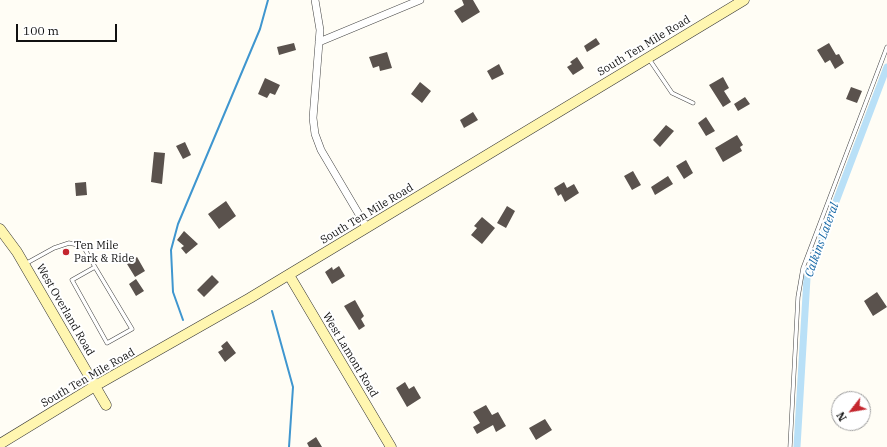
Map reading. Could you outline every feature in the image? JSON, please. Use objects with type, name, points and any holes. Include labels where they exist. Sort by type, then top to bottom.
[{"type":"main road","name":"South Ten Mile Road","points":[[0,444],[95,386],[289,275],[744,0]]},
{"type":"main road","name":"West Overland Road","points":[[0,229],[24,265],[106,405]]},
{"type":"main road","name":"West Lamont Road","points":[[289,275],[391,447]]},
{"type":"street","points":[[315,0],[320,30],[313,118],[315,134],[321,150],[367,228]]},
{"type":"street","points":[[319,42],[420,0]]},
{"type":"lane","points":[[790,447],[798,297],[803,268],[887,47]]},
{"type":"lane","points":[[648,58],[672,92],[693,103]]},
{"type":"lane","points":[[24,265],[54,248],[69,243],[83,246],[132,329],[107,343],[72,280],[95,267]]},
{"type":"building","points":[[462,0],[473,0],[480,12],[462,23],[454,11],[464,5]]},
{"type":"building","points":[[596,38],[600,44],[587,52],[584,46]]},
{"type":"building","points":[[294,43],[296,50],[279,55],[277,47]]},
{"type":"building","points":[[829,43],[836,55],[839,54],[844,63],[835,69],[830,60],[825,63],[817,50]]},
{"type":"building","points":[[387,52],[392,68],[380,71],[379,66],[373,68],[369,57]]},
{"type":"building","points":[[577,57],[584,68],[573,75],[567,67],[572,64],[570,62]]},
{"type":"building","points":[[499,64],[504,74],[492,80],[487,71]]},
{"type":"building","points":[[723,77],[729,88],[724,91],[731,102],[723,107],[709,85]]},
{"type":"building","points":[[265,78],[280,85],[275,95],[270,93],[267,98],[258,94]]},
{"type":"building","points":[[420,82],[431,91],[422,103],[411,94]]},
{"type":"building","points":[[851,87],[862,91],[857,103],[846,99]]},
{"type":"building","points":[[745,97],[750,104],[738,111],[734,104]]},
{"type":"building","points":[[473,112],[478,120],[464,128],[460,120]]},
{"type":"building","points":[[706,117],[715,131],[706,136],[698,123]]},
{"type":"building","points":[[666,125],[674,131],[660,147],[653,140]]},
{"type":"building","points":[[737,135],[743,145],[740,147],[742,151],[723,162],[715,148]]},
{"type":"building","points":[[185,142],[191,155],[183,159],[176,146]]},
{"type":"building","points":[[154,152],[165,153],[162,184],[151,182]]},
{"type":"building","points":[[686,160],[693,173],[684,179],[676,166]]},
{"type":"building","points":[[633,171],[641,185],[632,190],[624,176]]},
{"type":"building","points":[[668,176],[673,184],[655,195],[651,187]]},
{"type":"building","points":[[86,182],[87,195],[76,196],[75,183]]},
{"type":"building","points":[[564,182],[567,188],[574,184],[579,193],[565,202],[561,194],[558,196],[554,188]]},
{"type":"building","points":[[226,201],[236,216],[219,229],[208,214]]},
{"type":"building","points":[[507,206],[515,211],[506,228],[497,223]]},
{"type":"building","points":[[482,217],[495,228],[482,244],[471,235],[477,228],[474,226]]},
{"type":"building","points":[[184,231],[198,244],[186,254],[181,248],[184,246],[177,240]]},
{"type":"building","points":[[137,257],[145,271],[135,277],[127,264]]},
{"type":"building","points":[[339,266],[345,276],[332,284],[325,272],[332,267],[333,270]]},
{"type":"building","points":[[212,275],[219,282],[204,297],[197,290]]},
{"type":"building","points":[[136,279],[144,291],[136,296],[129,284]]},
{"type":"building","points":[[877,292],[887,307],[873,316],[864,301]]},
{"type":"building","points":[[355,300],[364,316],[361,319],[365,326],[359,330],[344,306]]},
{"type":"building","points":[[227,341],[236,353],[225,362],[218,352],[223,349],[221,346]]},
{"type":"building","points":[[405,382],[409,389],[414,386],[421,398],[407,407],[396,388]]},
{"type":"building","points":[[486,405],[492,415],[498,412],[506,426],[496,432],[493,425],[477,434],[473,427],[480,423],[473,412]]},
{"type":"building","points":[[545,419],[552,430],[536,440],[529,428]]},
{"type":"building","points":[[316,437],[322,447],[309,447],[307,443]]},
{"type":"waterway","points":[[183,320],[173,292],[171,250],[178,224],[260,29],[268,0]]},
{"type":"waterway","name":"Calkins Lateral","points":[[797,447],[807,278],[887,67]]},
{"type":"waterway","points":[[272,311],[293,387],[289,447]]},
{"type":"place","name":"Ten Mile Park & Ride","points":[[66,252]]}]
